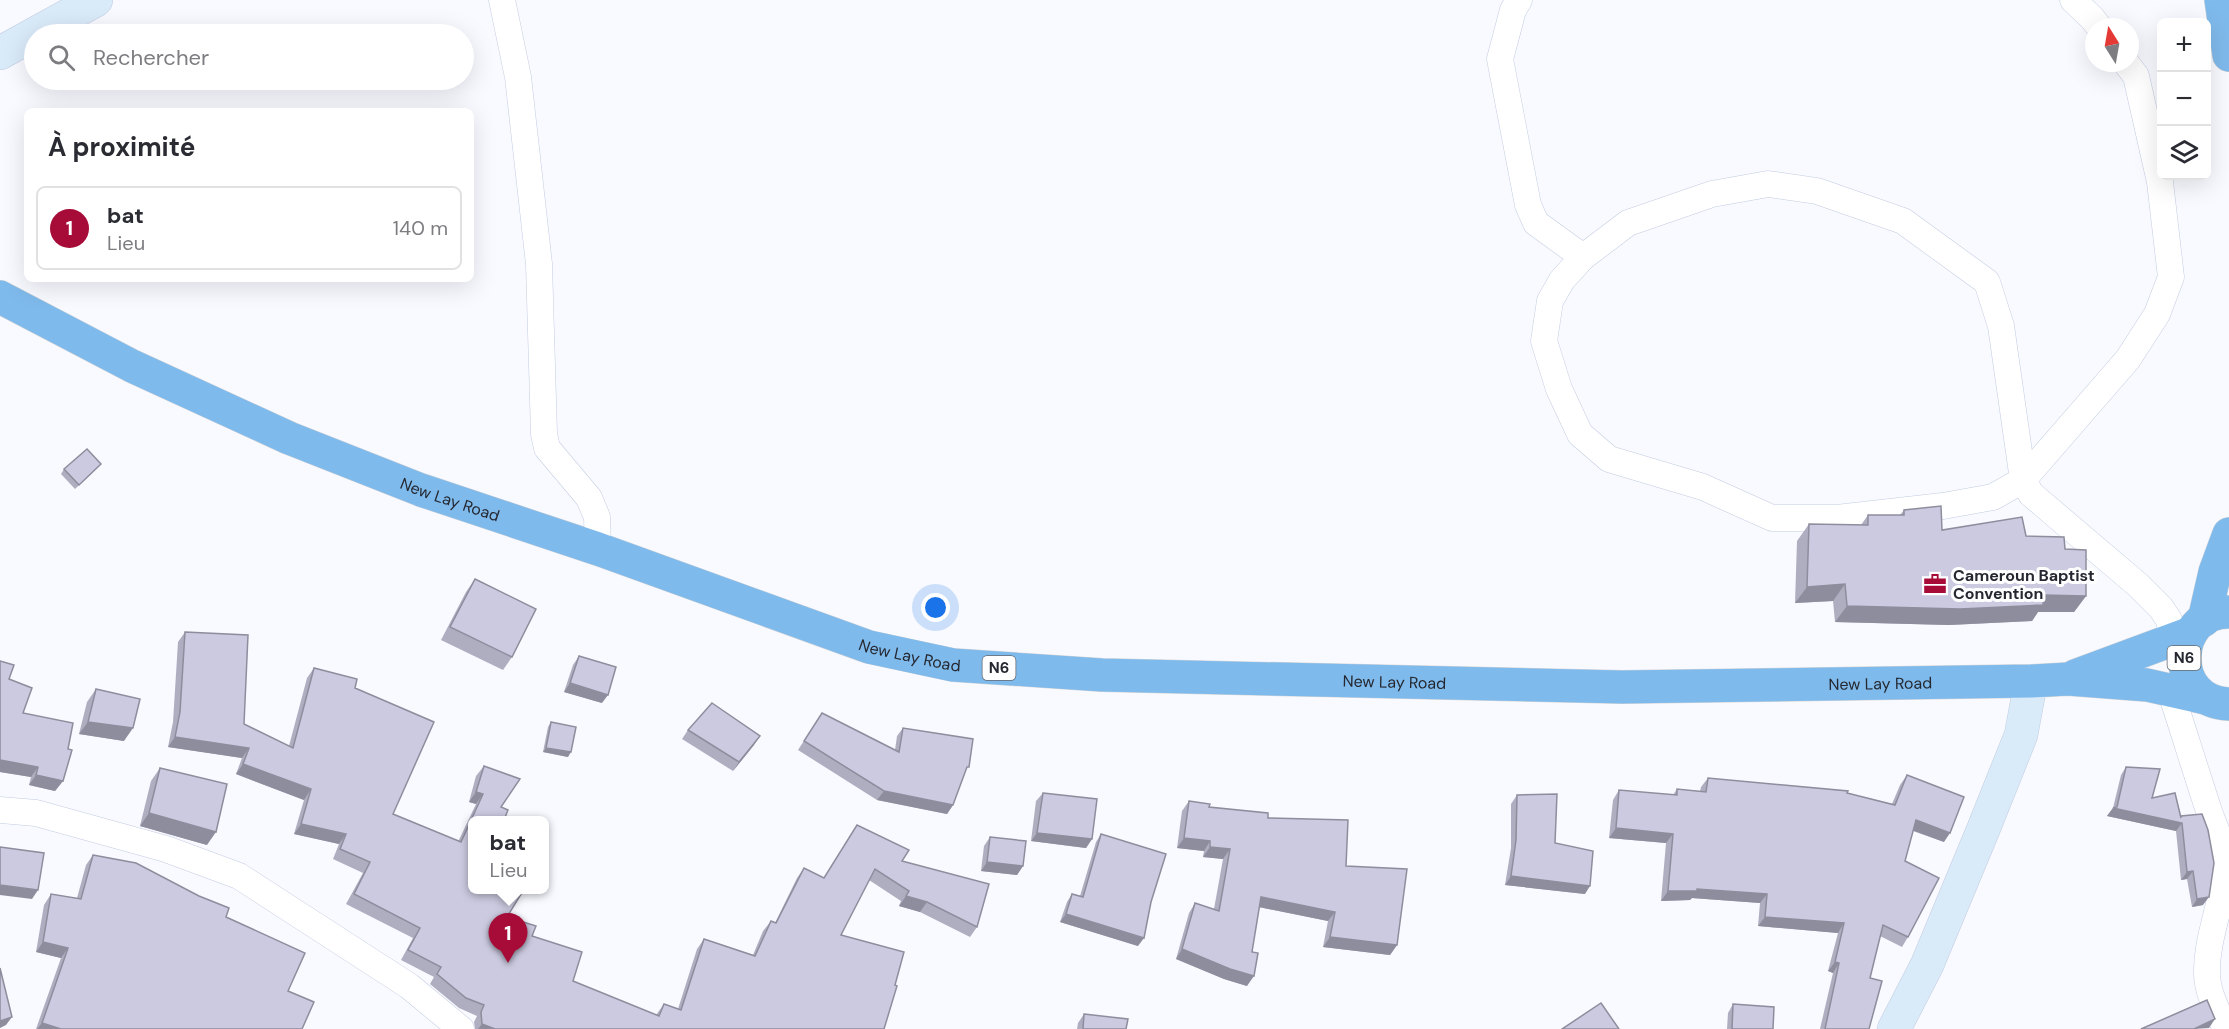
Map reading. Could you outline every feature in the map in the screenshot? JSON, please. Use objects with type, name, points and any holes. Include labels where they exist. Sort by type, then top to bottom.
[{"type":"highway","points":[[2221,0],[2229,55]]},
{"type":"highway","name":"New Lay Road","points":[[0,297],[132,366],[289,438],[421,490],[598,549],[869,647],[953,665],[1102,675],[1622,687],[2068,679]]},
{"type":"highway","points":[[2199,626],[2229,534]]},
{"type":"highway","name":"N6","points":[[2068,679],[2199,626]]},
{"type":"highway","name":"N6","points":[[2199,626],[2184,650],[2185,668],[2192,685],[2217,701]]},
{"type":"highway","name":"N6","points":[[2068,679],[2147,685],[2217,701]]},
{"type":"street","points":[[53,24],[96,0]]},
{"type":"street","points":[[502,0],[518,77],[539,264],[544,434],[547,448],[589,498],[597,517],[598,549]]},
{"type":"street","points":[[1519,0],[1500,59],[1528,205],[1536,224],[1582,257]]},
{"type":"street","points":[[2073,0],[2090,18]]},
{"type":"street","points":[[0,53],[24,40]]},
{"type":"street","points":[[2133,72],[2136,76],[2160,183],[2171,277],[2157,314],[2128,360],[2023,480],[1993,497],[1943,506],[1837,518],[1772,518],[1703,488],[1609,459],[1580,434],[1559,389],[1544,341],[1550,301],[1562,280],[1582,257],[1628,223],[1712,194],[1768,184],[1817,191],[1903,221],[1987,282],[2001,326],[2023,480],[2031,494],[2138,585],[2161,608],[2169,620],[2199,626]]},
{"type":"street","points":[[1894,1029],[1927,964],[1988,819],[2021,735],[2031,681]]},
{"type":"street","points":[[2170,690],[2221,842],[2224,861],[2220,900],[2208,946],[2207,975],[2214,1004],[2226,1029]]},
{"type":"street","points":[[0,810],[36,813],[166,849],[239,876],[409,986],[461,1029]]},
{"type":"building","points":[[87,449],[101,464],[79,485],[64,469]]},
{"type":"building","name":"Cameroun Baptist Convention","points":[[1941,506],[1942,530],[2022,517],[2026,536],[2064,537],[2065,549],[2086,550],[2086,596],[2044,595],[2043,605],[1960,609],[1847,606],[1845,584],[1807,587],[1809,524],[1868,525],[1868,515],[1904,515],[1904,510]]},
{"type":"building","points":[[475,579],[536,609],[512,657],[450,627]]},
{"type":"building","points":[[185,632],[248,635],[244,724],[293,748],[314,668],[357,679],[355,688],[434,722],[393,814],[461,842],[468,827],[468,894],[521,894],[507,917],[536,926],[532,936],[582,952],[573,981],[659,1016],[664,1004],[681,1010],[704,939],[755,956],[771,921],[776,923],[804,868],[824,878],[857,825],[909,850],[902,861],[989,884],[977,927],[927,902],[906,896],[909,891],[875,869],[841,935],[904,952],[884,1029],[495,1029],[482,1024],[481,1012],[484,1005],[466,998],[437,974],[441,967],[408,950],[420,928],[354,894],[370,862],[340,849],[346,834],[301,824],[311,789],[243,764],[249,748],[175,737],[180,712]]},
{"type":"building","points":[[579,656],[616,667],[608,695],[570,683]]},
{"type":"building","points":[[0,661],[14,665],[9,679],[32,688],[23,713],[73,723],[68,749],[72,750],[63,781],[36,775],[38,767],[0,760]]},
{"type":"building","points":[[96,689],[140,699],[133,728],[88,722]]},
{"type":"building","points":[[712,703],[760,736],[739,762],[688,730]]},
{"type":"building","points":[[822,713],[899,752],[903,728],[973,739],[969,767],[967,767],[953,805],[884,791],[804,741]]},
{"type":"building","points":[[551,722],[576,727],[571,752],[546,748]]},
{"type":"building","points":[[484,766],[520,779],[501,807],[508,810],[506,816],[473,816],[483,794],[476,792]]},
{"type":"building","points":[[2126,767],[2160,769],[2152,798],[2175,793],[2181,818],[2181,816],[2202,814],[2208,830],[2214,863],[2209,897],[2197,899],[2193,871],[2187,872],[2182,823],[2113,808],[2117,807]]},
{"type":"building","points":[[160,768],[227,784],[216,832],[149,813]]},
{"type":"building","points":[[1907,775],[1964,797],[1950,833],[1916,820],[1905,861],[1939,878],[1908,937],[1883,925],[1870,978],[1882,981],[1869,1029],[1825,1029],[1839,963],[1835,962],[1844,923],[1765,917],[1767,894],[1697,889],[1697,891],[1668,891],[1673,834],[1616,828],[1619,790],[1677,795],[1677,789],[1706,792],[1708,778],[1848,791],[1847,793],[1895,805]]},
{"type":"building","points":[[1043,793],[1097,799],[1092,839],[1037,833]]},
{"type":"building","points":[[1557,794],[1555,843],[1593,851],[1590,886],[1511,876],[1516,840],[1517,795]]},
{"type":"building","points":[[1189,801],[1210,804],[1209,807],[1268,813],[1268,818],[1348,820],[1346,866],[1407,869],[1397,945],[1330,937],[1335,912],[1261,897],[1252,952],[1258,953],[1254,976],[1230,969],[1182,949],[1195,903],[1219,911],[1230,849],[1210,847],[1210,841],[1184,838]]},
{"type":"building","points":[[1101,834],[1166,854],[1151,902],[1144,938],[1066,914],[1072,894],[1083,897]]},
{"type":"building","points":[[990,837],[1026,841],[1023,866],[987,862]]},
{"type":"building","points":[[0,847],[44,853],[38,890],[0,885]]},
{"type":"building","points":[[93,855],[136,863],[199,896],[229,908],[226,917],[305,953],[288,991],[314,1002],[302,1029],[61,1029],[42,1023],[68,948],[43,942],[51,894],[81,899]]},
{"type":"building","points":[[0,968],[12,1017],[0,1021]]},
{"type":"building","points":[[2207,1000],[2215,1019],[2194,1029],[2141,1029]]},
{"type":"building","points":[[1601,1003],[1619,1029],[1562,1029]]},
{"type":"building","points":[[1733,1004],[1774,1007],[1773,1029],[1732,1029]]},
{"type":"building","points":[[1084,1014],[1128,1019],[1126,1029],[1083,1029]]},
{"type":"place","name":"Cameroun Baptist Convention","points":[[1935,584]]},
{"type":"place","name":"bat","points":[[508,963]]}]
